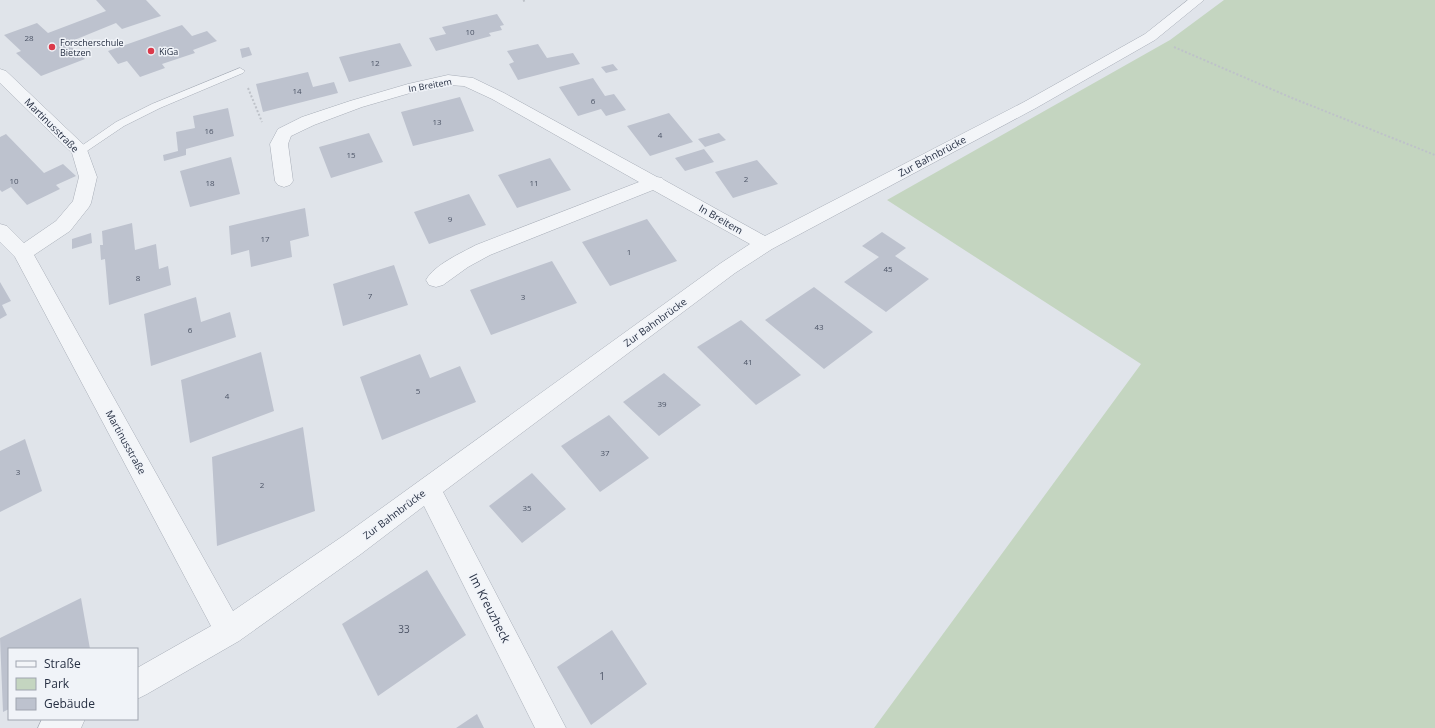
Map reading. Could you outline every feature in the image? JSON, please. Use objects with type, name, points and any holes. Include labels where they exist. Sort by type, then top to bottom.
[{"type":"street","name":"Zur Bahnbrücke","points":[[138,683],[229,631],[352,545],[715,277],[765,244],[1030,105],[1150,37],[1197,0]]},
{"type":"street","name":"Martinusstraße","points":[[0,74],[80,152],[88,177],[82,203],[63,226],[23,253]]},
{"type":"street","name":"In Breitem","points":[[284,133],[308,121],[414,87],[448,80],[467,81],[498,96],[656,182],[765,244]]},
{"type":"street","points":[[284,133],[279,144],[284,181]]},
{"type":"street","points":[[436,280],[461,262],[483,250],[656,182]]},
{"type":"street","name":"Martinusstraße","points":[[0,231],[23,253],[229,631]]},
{"type":"street","name":"Im Kreuzheck","points":[[428,488],[551,728]]},
{"type":"street","points":[[53,728],[68,720]]},
{"type":"lane","points":[[80,152],[120,124],[156,106],[240,71]]},
{"type":"path","points":[[1150,37],[1292,98],[1435,155]]},
{"type":"path","points":[[240,71],[267,132],[284,133]]},
{"type":"green space","points":[[1224,0],[1435,0],[1435,728],[874,728],[1141,364],[887,200],[1170,40]]},
{"type":"building","points":[[96,0],[146,0],[161,16],[122,29],[116,23],[67,43],[85,59],[41,76],[16,53],[21,51],[4,35],[37,23],[48,33],[106,11]]},
{"type":"building","points":[[497,14],[504,25],[500,26],[502,30],[489,33],[491,36],[436,51],[429,38],[446,34],[442,27]]},
{"type":"building","name":"KiGa","points":[[182,25],[192,36],[207,31],[217,41],[193,50],[195,53],[162,64],[165,68],[140,77],[127,61],[118,64],[108,51]]},
{"type":"building","points":[[400,43],[412,66],[349,82],[339,57]]},
{"type":"building","points":[[538,44],[547,58],[573,53],[580,64],[518,80],[509,64],[514,62],[507,51]]},
{"type":"building","points":[[249,47],[252,55],[242,58],[240,49]]},
{"type":"building","points":[[613,64],[618,70],[606,73],[601,67]]},
{"type":"building","points":[[308,72],[313,87],[334,82],[338,93],[263,112],[256,84]]},
{"type":"building","points":[[593,78],[605,96],[614,94],[626,110],[606,116],[601,109],[578,116],[559,87]]},
{"type":"building","points":[[460,97],[474,131],[413,146],[401,112]]},
{"type":"building","points":[[228,108],[234,136],[186,149],[186,155],[164,161],[163,155],[178,151],[176,132],[195,128],[193,116]]},
{"type":"building","points":[[669,113],[693,142],[650,156],[627,126]]},
{"type":"building","points":[[369,133],[383,162],[331,178],[319,147]]},
{"type":"building","points":[[719,133],[726,140],[705,147],[698,139]]},
{"type":"building","points":[[6,134],[44,173],[63,164],[76,176],[56,185],[60,189],[27,205],[11,187],[2,192],[0,190],[0,137]]},
{"type":"building","points":[[704,149],[714,162],[685,171],[675,158]]},
{"type":"building","points":[[231,157],[240,194],[190,207],[180,171]]},
{"type":"building","points":[[550,158],[571,190],[517,208],[498,175]]},
{"type":"building","points":[[757,160],[778,184],[733,198],[715,172]]},
{"type":"building","points":[[469,194],[486,225],[429,244],[414,212]]},
{"type":"building","points":[[305,208],[309,236],[290,241],[292,257],[251,267],[249,250],[231,255],[229,226]]},
{"type":"building","points":[[647,219],[677,261],[610,286],[582,242]]},
{"type":"building","points":[[132,223],[135,250],[156,244],[159,269],[168,266],[171,285],[109,305],[105,259],[101,260],[100,245],[103,245],[102,231]]},
{"type":"building","points":[[882,232],[906,248],[895,256],[929,279],[886,312],[844,282],[879,257],[862,246]]},
{"type":"building","points":[[91,233],[92,243],[72,249],[72,239]]},
{"type":"building","points":[[552,261],[577,303],[491,335],[470,290]]},
{"type":"building","points":[[394,265],[408,305],[343,326],[333,284]]},
{"type":"building","points":[[0,282],[11,301],[2,305],[7,315],[0,319]]},
{"type":"building","points":[[814,287],[873,332],[824,369],[765,320]]},
{"type":"building","points":[[196,297],[201,322],[230,312],[236,337],[151,366],[144,314]]},
{"type":"building","points":[[741,320],[801,375],[756,405],[697,347]]},
{"type":"building","points":[[261,352],[274,411],[190,443],[181,380]]},
{"type":"building","points":[[420,354],[430,378],[460,366],[476,402],[382,440],[360,377]]},
{"type":"building","points":[[664,373],[701,405],[659,436],[623,402]]},
{"type":"building","points":[[609,415],[649,458],[600,492],[561,446]]},
{"type":"building","points":[[303,427],[315,511],[217,546],[212,457]]},
{"type":"building","points":[[25,439],[42,491],[0,512],[0,451]]},
{"type":"building","points":[[532,473],[566,509],[522,543],[489,506]]},
{"type":"building","points":[[427,570],[466,635],[378,696],[342,624]]},
{"type":"building","points":[[81,598],[90,648],[8,648],[8,710],[3,712],[0,638]]},
{"type":"building","points":[[612,630],[647,684],[591,725],[557,667]]},
{"type":"building","points":[[477,714],[484,728],[456,728]]},
{"type":"place","name":"Forscherschule Bietzen","points":[[52,47]]},
{"type":"place","name":"KiGa","points":[[151,51]]}]
